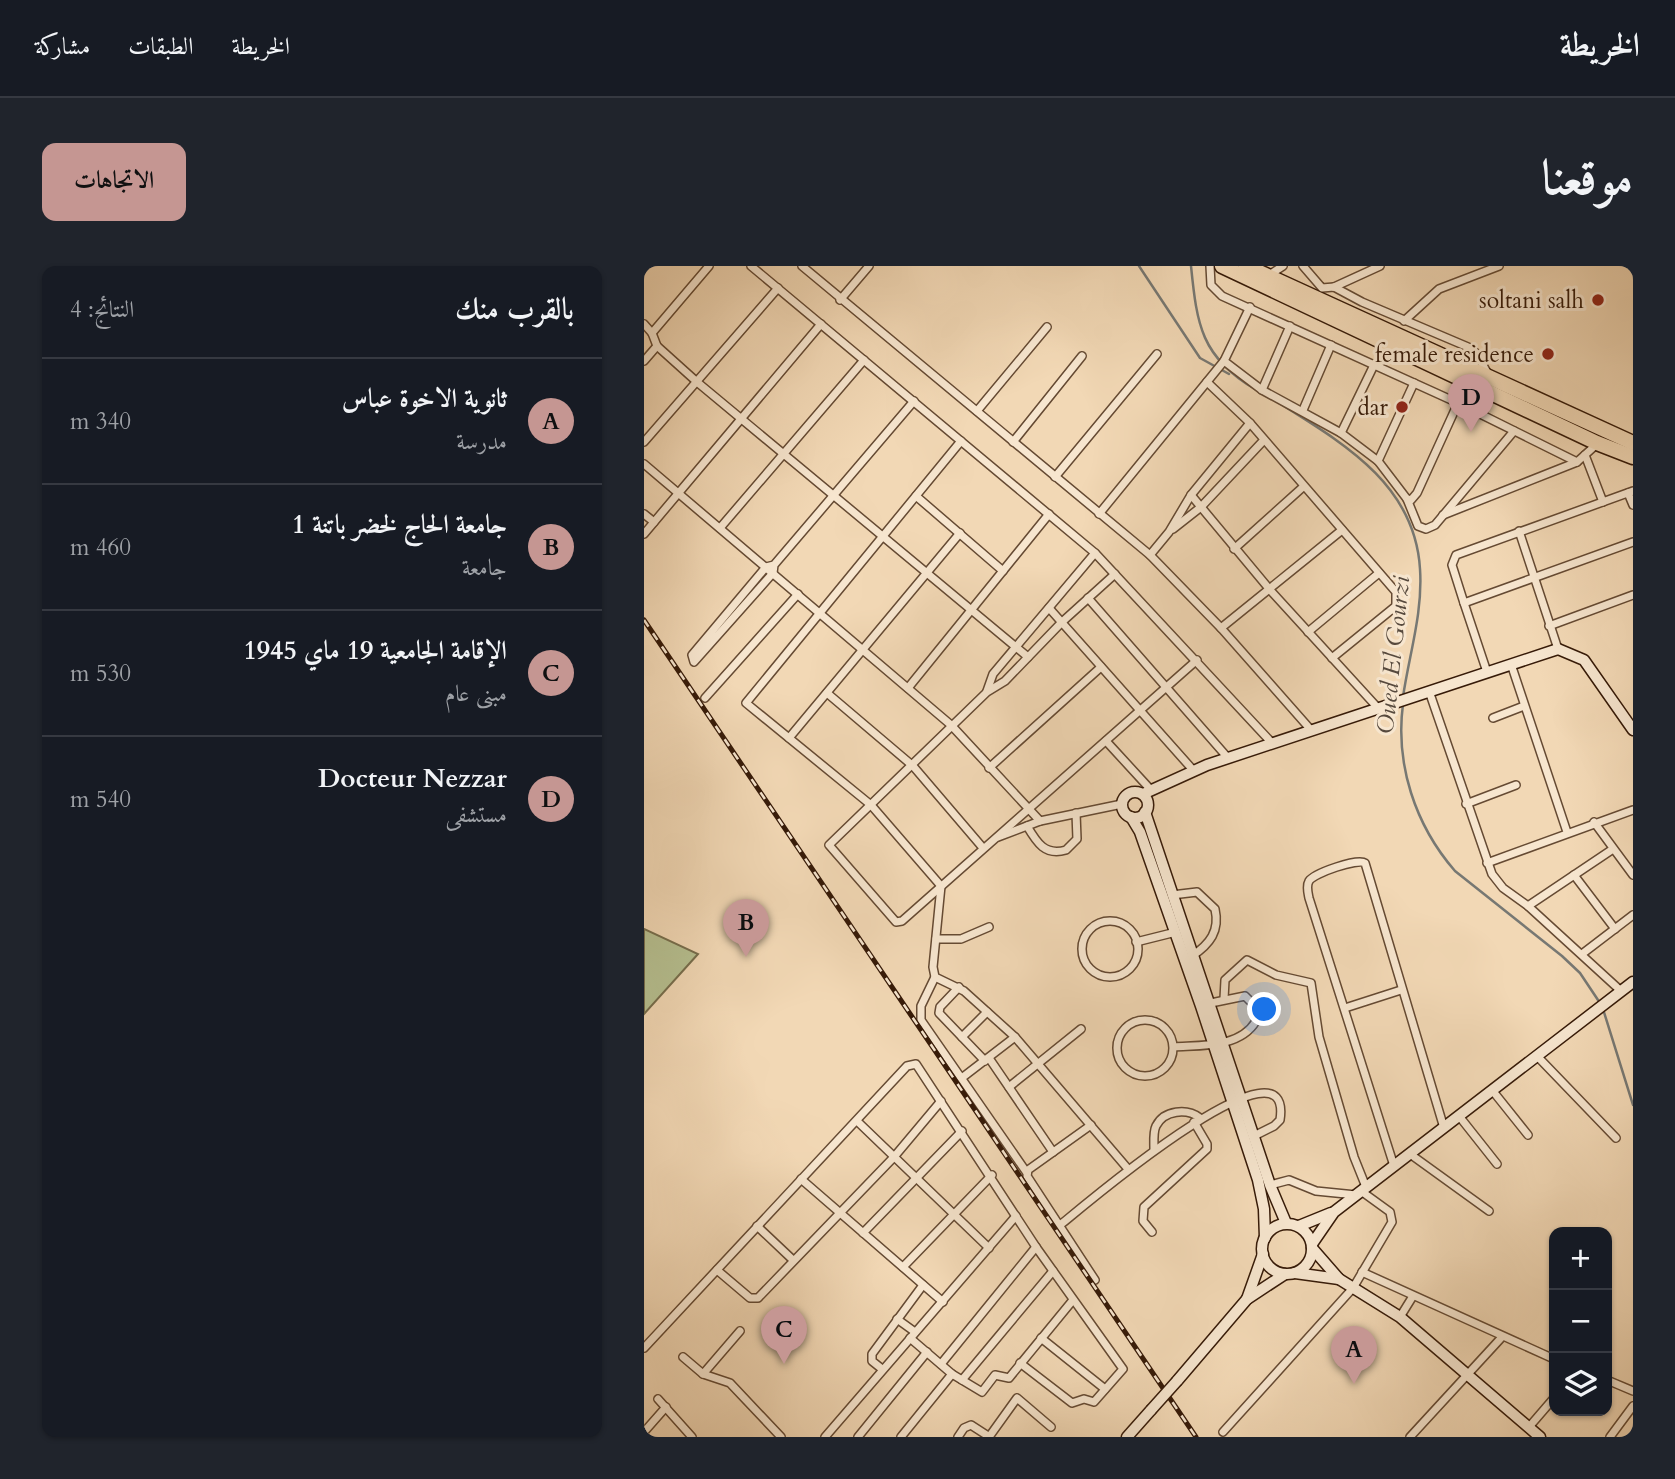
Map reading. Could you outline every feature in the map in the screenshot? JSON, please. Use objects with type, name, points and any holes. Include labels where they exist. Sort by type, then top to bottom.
[{"type":"highway","points":[[1222,266],[1597,443],[1633,457]]},
{"type":"highway","points":[[1246,266],[1322,294],[1490,377],[1633,443]]},
{"type":"main road","points":[[1247,1299],[1263,1254],[1265,1238],[1261,1190],[1237,1101],[1179,931],[1140,832],[1131,817],[1125,813],[1122,804],[1128,794],[1152,790],[1193,770],[1558,649],[1584,660],[1598,675],[1633,730]]},
{"type":"main road","points":[[1146,817],[1152,790]]},
{"type":"main road","points":[[1152,790],[1146,817],[1172,895],[1179,931],[1192,956],[1205,1004]]},
{"type":"main road","points":[[1131,817],[1146,817]]},
{"type":"main road","points":[[1298,1226],[1334,1212],[1633,982]]},
{"type":"main road","points":[[1237,1101],[1254,1136],[1286,1223]]},
{"type":"main road","points":[[1127,1437],[1247,1299],[1306,1265],[1312,1246],[1334,1212]]},
{"type":"main road","points":[[1265,1238],[1277,1226],[1286,1223],[1305,1231],[1312,1246],[1339,1279],[1400,1317],[1540,1437]]},
{"type":"main road","points":[[1263,1254],[1275,1270],[1339,1279]]},
{"type":"street","points":[[652,333],[709,266]]},
{"type":"street","points":[[751,266],[1095,553],[1272,743]]},
{"type":"street","points":[[802,266],[812,269],[840,300],[1150,555],[1221,628],[1311,730]]},
{"type":"street","points":[[840,300],[869,266]]},
{"type":"street","points":[[1210,266],[1209,279],[1213,290],[1458,403],[1577,462]]},
{"type":"street","points":[[1268,276],[1283,266]]},
{"type":"street","points":[[1303,266],[1322,294],[1380,266]]},
{"type":"street","points":[[1404,321],[1440,289],[1499,266]]},
{"type":"street","points":[[1335,287],[1472,350],[1490,377]]},
{"type":"street","points":[[644,442],[778,288]]},
{"type":"street","points":[[1099,514],[1223,363],[1250,307]]},
{"type":"street","points":[[644,324],[652,333],[657,346],[697,382],[884,534],[1027,657]]},
{"type":"street","points":[[644,534],[821,324]]},
{"type":"street","points":[[1262,390],[1290,326]]},
{"type":"street","points":[[977,411],[1047,327]]},
{"type":"street","points":[[1303,411],[1331,345]]},
{"type":"street","points":[[644,361],[657,346]]},
{"type":"street","points":[[1055,477],[1157,354]]},
{"type":"street","points":[[1013,442],[1082,356]]},
{"type":"street","points":[[720,528],[863,360]]},
{"type":"street","points":[[1223,363],[1262,390],[1341,433],[1378,461],[1407,499],[1421,528],[1435,525],[1514,431]]},
{"type":"street","points":[[1341,433],[1374,365]]},
{"type":"street","points":[[1207,382],[1250,423],[1396,592],[1396,606],[1332,658]]},
{"type":"street","points":[[1378,461],[1414,383]]},
{"type":"street","points":[[771,568],[692,655],[694,662],[914,401]]},
{"type":"street","points":[[1407,499],[1411,500],[1417,493],[1458,403]]},
{"type":"street","points":[[1150,555],[1169,531],[1191,495],[1250,423]]},
{"type":"street","points":[[1169,531],[1201,507],[1264,440]]},
{"type":"street","points":[[961,441],[746,703],[871,805],[941,886],[935,977],[921,1006],[921,1020],[1027,1173],[1095,1280]]},
{"type":"street","points":[[1443,515],[1577,462],[1597,443]]},
{"type":"street","points":[[1585,455],[1603,502]]},
{"type":"street","points":[[644,464],[771,568],[951,725],[1040,821]]},
{"type":"street","points":[[1234,549],[1303,486]]},
{"type":"street","points":[[1487,672],[1452,565],[1454,556],[1630,492],[1633,505]]},
{"type":"street","points":[[1191,495],[1270,591],[1377,707]]},
{"type":"street","points":[[916,496],[1003,570]]},
{"type":"street","points":[[644,514],[654,522]]},
{"type":"street","points":[[908,688],[1049,514]]},
{"type":"street","points":[[1221,628],[1342,530]]},
{"type":"street","points":[[1519,531],[1558,649]]},
{"type":"street","points":[[789,738],[960,533]]},
{"type":"street","points":[[1464,603],[1633,542]]},
{"type":"street","points":[[987,692],[993,674],[1095,553]]},
{"type":"street","points":[[1308,632],[1378,573]]},
{"type":"street","points":[[1115,574],[1062,622],[1005,681],[987,692],[951,725],[913,766],[829,845],[898,922],[1197,660]]},
{"type":"street","points":[[705,698],[798,594]]},
{"type":"street","points":[[1549,626],[1633,595]]},
{"type":"street","points":[[1088,598],[1228,758]]},
{"type":"street","points":[[1049,608],[1193,770]]},
{"type":"street","points":[[1511,664],[1567,832]]},
{"type":"street","points":[[989,768],[1101,667]]},
{"type":"street","points":[[1429,691],[1466,804],[1496,880],[1620,991]]},
{"type":"street","points":[[827,693],[913,766],[983,848]]},
{"type":"street","points":[[1493,718],[1524,706]]},
{"type":"street","points":[[1106,741],[1152,790]]},
{"type":"street","points":[[1466,804],[1516,785]]},
{"type":"street","points":[[994,838],[1040,821],[1122,804]]},
{"type":"street","points":[[1488,863],[1594,822],[1633,810]]},
{"type":"street","points":[[1027,827],[1043,849],[1050,852],[1066,850],[1077,839],[1076,813]]},
{"type":"street","points":[[1594,822],[1633,876]]},
{"type":"street","points":[[1528,906],[1613,849]]},
{"type":"street","points":[[1394,1166],[1308,898],[1308,886],[1313,877],[1355,860],[1365,863],[1444,1128]]},
{"type":"street","points":[[1574,876],[1615,929]]},
{"type":"street","points":[[1172,895],[1197,892],[1214,909],[1216,931],[1205,947],[1192,956]]},
{"type":"street","points":[[1581,954],[1633,915]]},
{"type":"street","points":[[1105,922],[1127,928],[1136,942],[1133,964],[1114,977],[1093,971],[1083,957],[1086,935],[1105,922]]},
{"type":"street","points":[[936,939],[961,939],[989,927]]},
{"type":"street","points":[[1136,942],[1179,931]]},
{"type":"street","points":[[1224,999],[1225,980],[1247,960],[1276,975],[1311,983],[1319,1037],[1354,1157],[1361,1191]]},
{"type":"street","points":[[935,977],[958,987],[1015,1037],[1128,1169]]},
{"type":"street","points":[[958,987],[939,1010],[1009,1087],[1053,1152]]},
{"type":"street","points":[[1345,1008],[1401,990]]},
{"type":"street","points":[[1174,1047],[1218,1044],[1246,1034],[1257,1017],[1250,999],[1240,996],[1205,1004]]},
{"type":"street","points":[[962,1037],[987,1012]]},
{"type":"street","points":[[1140,1020],[1163,1026],[1174,1047],[1166,1069],[1150,1077],[1127,1071],[1120,1062],[1117,1050],[1121,1033],[1140,1020]]},
{"type":"street","points":[[1009,1087],[1082,1029]]},
{"type":"street","points":[[962,1076],[1015,1037]]},
{"type":"street","points":[[1537,1056],[1616,1138]]},
{"type":"street","points":[[644,1348],[911,1064],[916,1064],[992,1175],[1036,1247],[1122,1367],[1094,1402],[1084,1399],[1072,1404],[1020,1363]]},
{"type":"street","points":[[1492,1090],[1528,1135]]},
{"type":"street","points":[[1059,1226],[1154,1149],[1197,1120],[1237,1101],[1265,1094],[1279,1103],[1281,1116],[1278,1123],[1254,1136]]},
{"type":"street","points":[[717,1270],[753,1299],[894,1157],[941,1101]]},
{"type":"street","points":[[1152,1232],[1143,1221],[1144,1207],[1207,1149],[1197,1120],[1185,1111],[1165,1116],[1155,1127],[1154,1149]]},
{"type":"street","points":[[1459,1116],[1497,1164]]},
{"type":"street","points":[[857,1121],[989,1248]]},
{"type":"street","points":[[1027,1173],[1091,1125]]},
{"type":"street","points":[[863,1233],[962,1131]]},
{"type":"street","points":[[1410,1154],[1489,1211]]},
{"type":"street","points":[[903,1267],[992,1175]]},
{"type":"street","points":[[801,1179],[943,1302]]},
{"type":"street","points":[[1223,1432],[1353,1288],[1392,1218],[1390,1212],[1361,1191],[1316,1191],[1289,1180],[1270,1185]]},
{"type":"street","points":[[825,1437],[1016,1216]]},
{"type":"street","points":[[757,1227],[793,1259]]},
{"type":"street","points":[[941,1364],[1036,1247]]},
{"type":"street","points":[[962,1380],[1053,1271]]},
{"type":"street","points":[[1362,1272],[1502,1338],[1549,1357]]},
{"type":"street","points":[[882,1369],[872,1361],[872,1354],[923,1284]]},
{"type":"street","points":[[1400,1317],[1413,1296]]},
{"type":"street","points":[[897,1319],[927,1352],[952,1374],[982,1392],[995,1376],[1009,1378],[1073,1300]]},
{"type":"street","points":[[703,1374],[740,1331]]},
{"type":"street","points":[[1041,1338],[1105,1389]]},
{"type":"street","points":[[1410,1437],[1502,1338]]},
{"type":"street","points":[[858,1437],[927,1352]]},
{"type":"street","points":[[683,1357],[703,1374],[730,1383],[781,1437]]},
{"type":"street","points":[[901,1437],[952,1374]]},
{"type":"street","points":[[1612,1382],[1633,1391]]},
{"type":"street","points":[[958,1437],[964,1428],[971,1425],[988,1437],[1017,1398],[1051,1427]]},
{"type":"street","points":[[658,1399],[692,1437]]},
{"type":"street","points":[[1529,1427],[1549,1404]]},
{"type":"street","points":[[1610,1437],[1633,1406]]},
{"type":"street","points":[[644,1432],[666,1408]]},
{"type":"green space","points":[[644,929],[698,954],[644,1014]]},
{"type":"waterway","points":[[1139,266],[1200,358],[1229,374]]},
{"type":"waterway","name":"Oued El Gourzi","points":[[1191,266],[1196,306],[1205,338],[1223,365],[1255,389]]},
{"type":"waterway","name":"Oued El Gourzi","points":[[1276,401],[1349,449],[1389,489],[1405,512],[1415,539],[1420,585],[1418,618],[1403,697]]},
{"type":"waterway","name":"Oued El Gourzi","points":[[1403,704],[1401,727],[1405,771],[1419,814],[1441,853],[1455,871],[1562,956],[1580,973],[1600,1003]]},
{"type":"waterway","name":"Oued El Gourzi","points":[[1603,1009],[1633,1105]]},
{"type":"railway","points":[[644,620],[1196,1437]]},
{"type":"place","name":"soltani salh","points":[[1598,300]]},
{"type":"place","name":"female residence","points":[[1548,354]]},
{"type":"place","name":"dar","points":[[1402,407]]},
{"type":"place","name":"Docteur Nezzar","points":[[1471,432]]},
{"type":"place","name":"جامعة الحاج لخضر باتنة 1","points":[[746,957]]},
{"type":"place","name":"الإقامة الجامعية 19 ماي 1945","points":[[784,1364]]},
{"type":"place","name":"ثانوية الاخوة عباس","points":[[1354,1384]]}]
